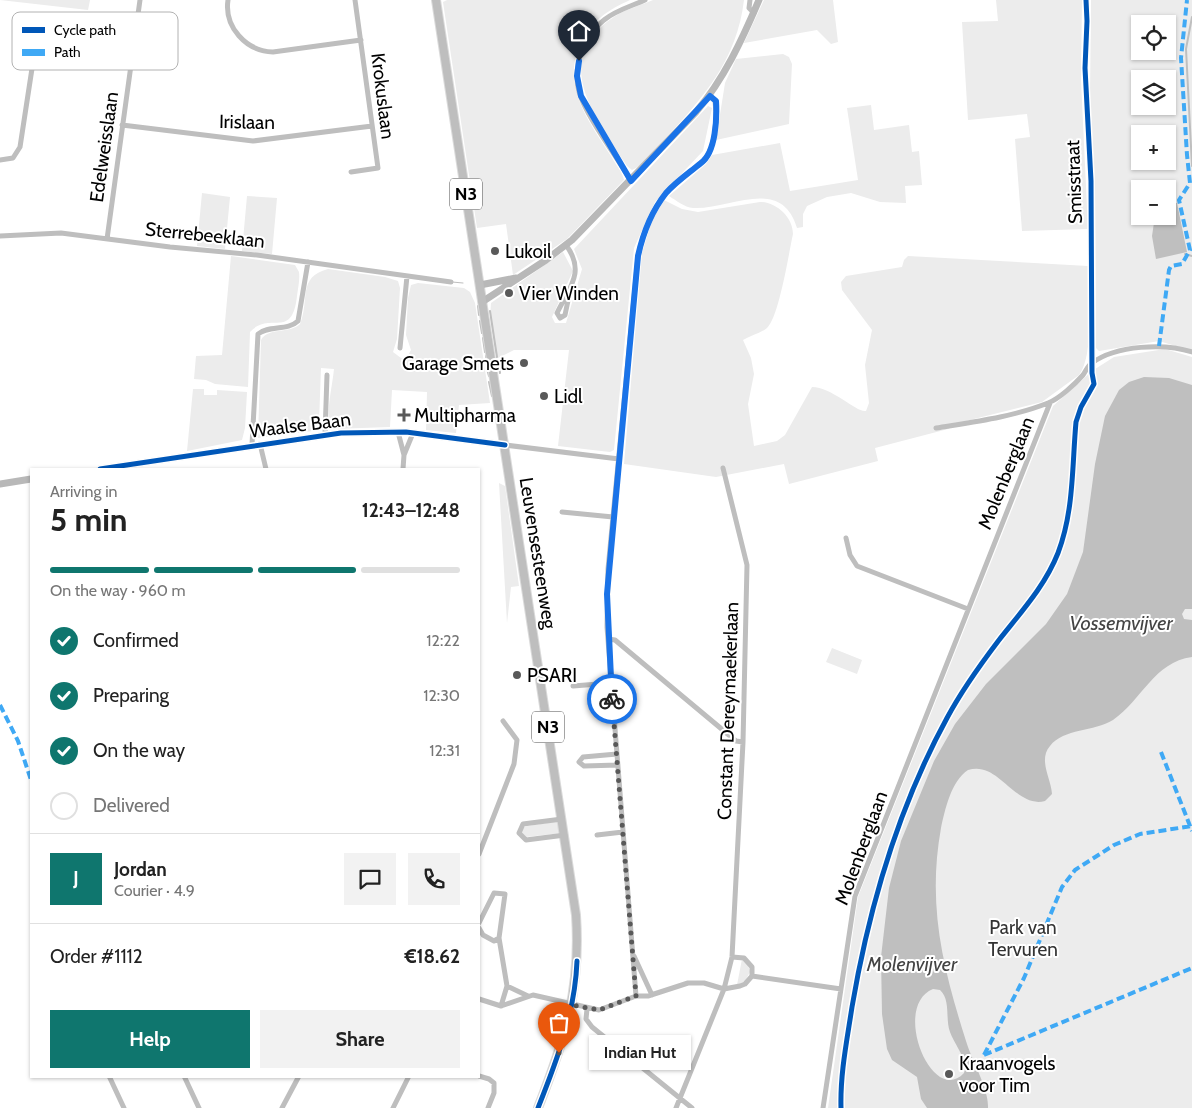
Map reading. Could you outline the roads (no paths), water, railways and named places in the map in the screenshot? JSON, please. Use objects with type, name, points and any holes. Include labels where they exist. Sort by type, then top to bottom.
[{"type":"main road","name":"Leuvensesteenweg","points":[[436,0],[565,835],[577,934],[577,972],[572,1005],[559,1053],[538,1108]]},
{"type":"street","points":[[228,0],[227,15],[234,29],[247,43],[260,50],[273,52],[361,40]]},
{"type":"street","name":"Krokuslaan","points":[[351,172],[378,168],[354,0]]},
{"type":"street","points":[[631,181],[584,103],[578,84],[578,68],[586,43],[598,25],[612,14],[645,0]]},
{"type":"street","points":[[482,302],[566,245],[631,181],[710,96],[726,70],[754,13],[758,2],[750,0],[749,8],[754,13]]},
{"type":"street","name":"Smisstraat","points":[[1086,0],[1086,101],[1091,181],[1092,363]]},
{"type":"street","points":[[0,160],[13,158],[20,147],[31,70]]},
{"type":"street","name":"Edelweisslaan","points":[[106,239],[129,70]]},
{"type":"street","points":[[636,996],[608,639],[607,594],[613,517],[638,256],[642,238],[652,214],[665,195],[708,154],[716,111],[716,101],[710,96]]},
{"type":"street","name":"Irislaan","points":[[122,124],[253,141],[372,126]]},
{"type":"street","name":"Sterrebeeklaan","points":[[0,236],[50,232],[308,262],[450,282]]},
{"type":"street","points":[[566,245],[576,263],[576,273],[558,312],[560,318],[565,315],[571,286]]},
{"type":"street","points":[[252,445],[258,334],[262,331],[294,325],[298,321],[308,262]]},
{"type":"street","points":[[480,285],[525,274]]},
{"type":"street","points":[[400,348],[406,276]]},
{"type":"street","points":[[936,428],[978,421],[1050,403],[1082,376],[1092,363],[1111,354],[1159,346],[1172,346],[1192,352]]},
{"type":"street","points":[[325,434],[327,375]]},
{"type":"street","name":"Molenberglaan","points":[[823,1108],[856,896],[1050,403]]},
{"type":"street","points":[[398,432],[404,455],[404,468]]},
{"type":"street","name":"Waalse Baan","points":[[106,468],[325,434],[398,432],[619,459]]},
{"type":"street","points":[[404,455],[413,433]]},
{"type":"street","points":[[260,444],[266,468]]},
{"type":"street","name":"Constant Dereymaekerlaan","points":[[676,1108],[724,989],[732,957],[743,742],[747,565],[723,468]]},
{"type":"street","points":[[0,484],[30,479]]},
{"type":"street","points":[[562,512],[613,517]]},
{"type":"street","points":[[846,538],[850,555],[857,566],[968,609]]},
{"type":"street","points":[[608,639],[616,640],[736,741],[743,742]]},
{"type":"street","points":[[573,686],[611,683]]},
{"type":"street","points":[[480,851],[514,764],[516,740],[504,721]]},
{"type":"street","points":[[617,754],[583,757],[578,762],[584,766],[618,765]]},
{"type":"street","points":[[562,819],[523,824],[519,833],[524,839],[529,840],[565,835]]},
{"type":"street","points":[[597,835],[623,832]]},
{"type":"street","points":[[480,922],[494,893],[505,894],[500,938],[508,986],[501,1006]]},
{"type":"street","points":[[480,930],[483,935],[494,941],[500,938]]},
{"type":"street","points":[[633,953],[652,995]]},
{"type":"street","points":[[732,957],[739,956],[749,963],[752,976]]},
{"type":"street","points":[[752,976],[841,989]]},
{"type":"street","points":[[480,999],[501,1006],[528,996],[540,996],[587,1009],[599,1010],[636,996],[652,995],[688,983],[704,983],[724,989],[745,984],[752,976]]},
{"type":"street","points":[[508,986],[528,996]]},
{"type":"street","points":[[587,1009],[586,1019],[592,1027],[692,1108]]},
{"type":"street","points":[[480,1076],[494,1083],[494,1093],[488,1108]]},
{"type":"street","points":[[110,1078],[124,1108]]},
{"type":"street","points":[[185,1078],[199,1108]]},
{"type":"street","points":[[282,1108],[298,1078]]},
{"type":"street","points":[[393,1108],[408,1078]]},
{"type":"water","points":[[1177,203],[1187,252],[1156,259],[1152,236],[1154,225],[1176,225]]},
{"type":"water","name":"Vossemvijver","points":[[1144,377],[1169,378],[1192,385],[1192,609],[1185,609],[1182,614],[1184,619],[1192,620],[1192,657],[1179,660],[1168,666],[1113,720],[1097,727],[1071,733],[1056,740],[1050,746],[1045,757],[1052,794],[1045,801],[1034,802],[1025,798],[989,772],[979,769],[968,770],[957,781],[950,796],[941,828],[937,857],[937,910],[944,962],[950,988],[966,1041],[983,1082],[988,1108],[927,1108],[921,1099],[917,1077],[892,1060],[887,1049],[882,1014],[881,957],[889,888],[901,841],[934,761],[955,724],[986,684],[1046,624],[1067,594],[1083,552],[1095,464],[1105,416],[1119,390],[1129,382]],"holes":[[[933,989],[940,990],[946,999],[950,1032],[960,1052],[965,1068],[964,1073],[952,1080],[940,1077],[929,1066],[921,1050],[916,1032],[916,1014],[921,999]]]},
{"type":"waterway","points":[[1192,17],[1186,49],[1192,166]]},
{"type":"waterway","points":[[1185,254],[1192,256]]},
{"type":"waterway","points":[[478,306],[479,315]]},
{"type":"waterway","points":[[490,311],[497,357]]},
{"type":"waterway","points":[[480,321],[482,333]]},
{"type":"waterway","points":[[483,338],[485,352]]},
{"type":"waterway","points":[[486,356],[487,364]]},
{"type":"waterway","points":[[498,361],[500,373]]},
{"type":"waterway","points":[[487,369],[489,376]]},
{"type":"waterway","points":[[489,382],[492,396]]},
{"type":"tram line","points":[[452,282],[463,283]]},
{"type":"place","name":"Lukoil","points":[[495,251]]},
{"type":"place","name":"Vier Winden","points":[[509,293]]},
{"type":"place","name":"Garage Smets","points":[[524,363]]},
{"type":"place","name":"Lidl","points":[[544,396]]},
{"type":"place","name":"Multipharma","points":[[404,415]]},
{"type":"place","name":"PSARI","points":[[517,675]]},
{"type":"place","name":"Indian Hut","points":[[559,1053]]},
{"type":"place","name":"Kraanvogels voor Tim","points":[[949,1074]]},
{"type":"park label","name":"Park van Tervuren","points":[[1023,938]]},
{"type":"water label","name":"Molenvijver","points":[[912,964]]}]
